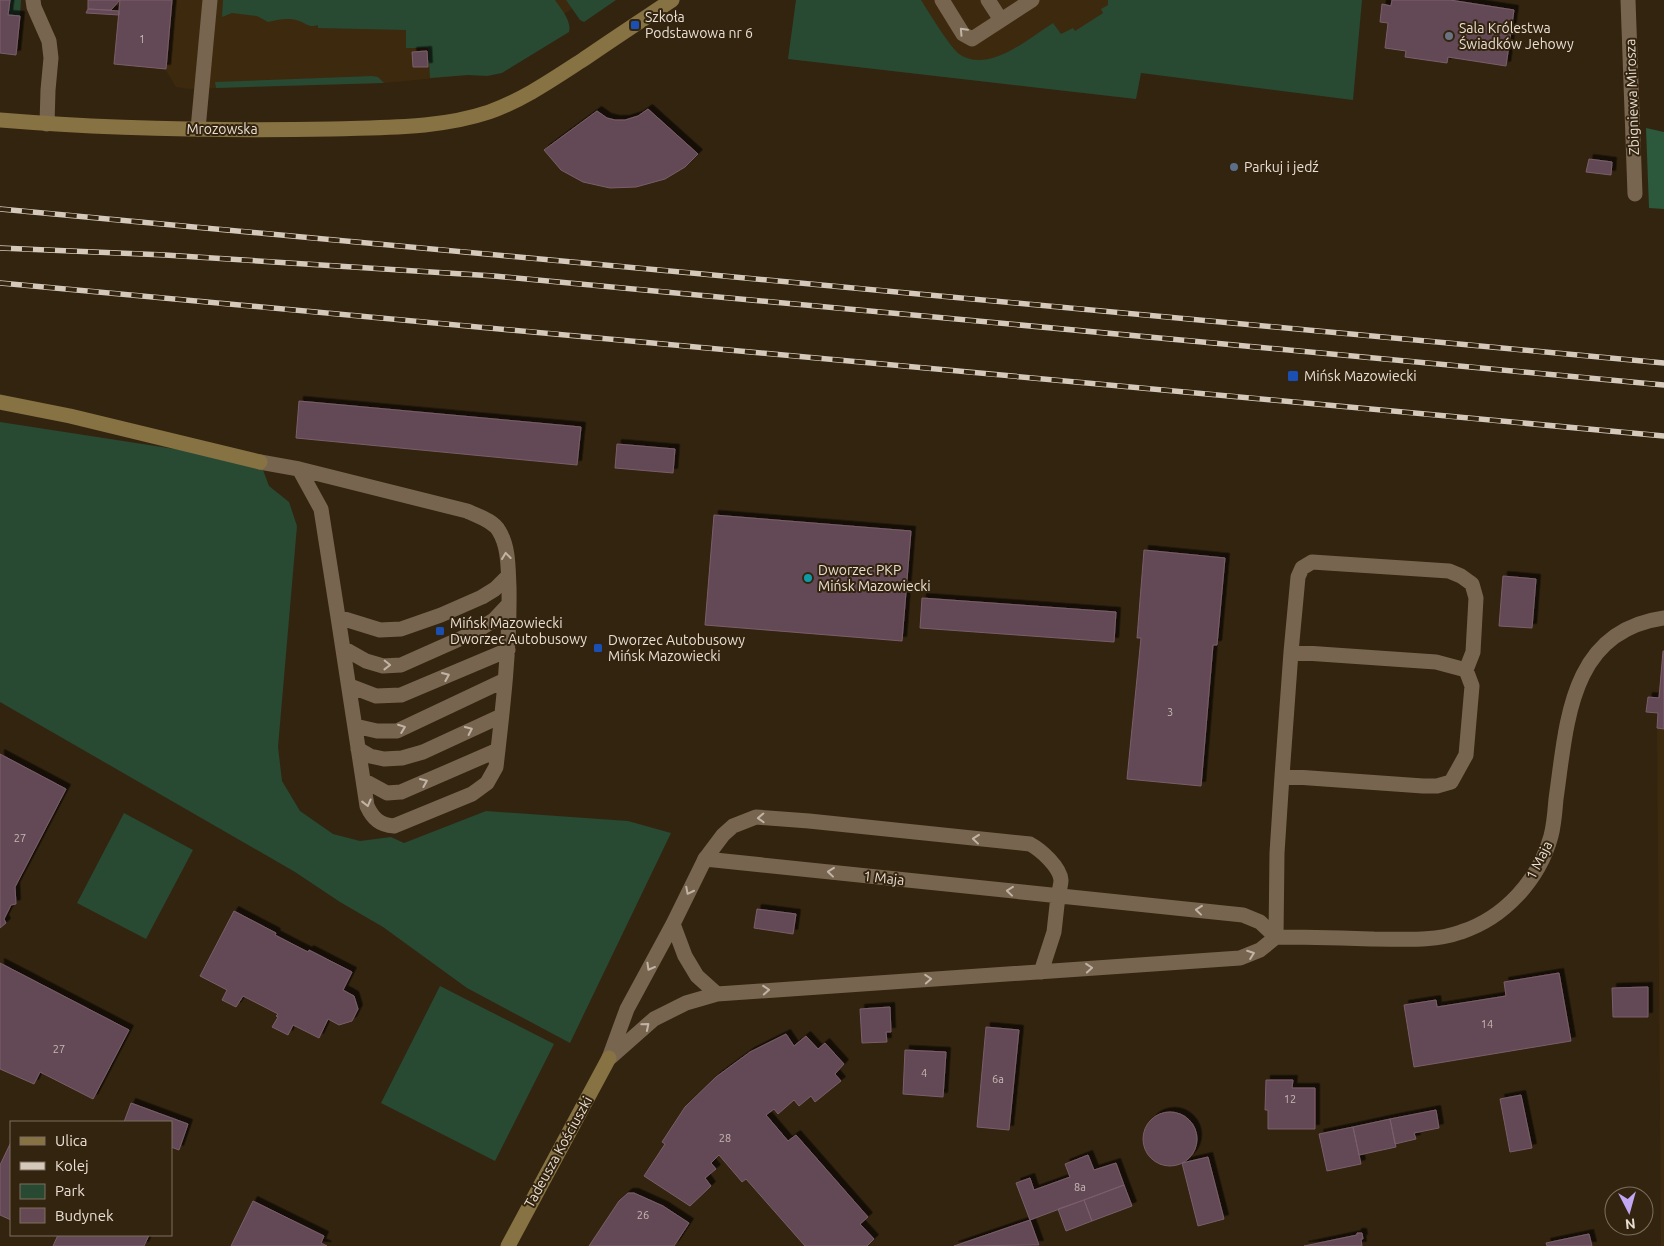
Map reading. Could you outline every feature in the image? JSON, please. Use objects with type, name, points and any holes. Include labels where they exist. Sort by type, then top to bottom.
[{"type":"street","points":[[33,0],[34,7],[49,41],[51,58],[47,124]]},
{"type":"street","points":[[198,129],[210,0]]},
{"type":"street","name":"Mrozowska","points":[[0,120],[108,128],[198,129],[313,129],[444,124],[490,111],[534,92],[672,0]]},
{"type":"street","points":[[942,0],[963,34],[972,38],[1032,0]]},
{"type":"street","points":[[988,0],[1001,20]]},
{"type":"street","name":"Zbigniewa Mirosza","points":[[1628,0],[1636,194]]},
{"type":"street","points":[[0,402],[70,416],[260,462],[299,468],[467,511],[483,518],[499,530],[506,550],[509,604],[508,650],[496,767],[487,783],[472,794],[394,826],[386,826],[378,822],[372,816],[367,806],[350,686],[321,509],[299,468]]},
{"type":"street","points":[[609,1058],[654,1019],[686,1003],[717,994],[1240,958],[1260,950],[1276,937],[1277,853],[1282,776],[1298,577],[1302,568],[1312,562],[1449,571],[1461,576],[1472,584],[1476,598],[1472,652],[1466,670],[1472,686],[1466,755],[1451,782],[1437,786],[1423,786],[1282,776]]},
{"type":"street","points":[[338,617],[380,630],[401,629],[441,615],[482,597],[495,589],[508,576]]},
{"type":"street","points":[[343,648],[366,661],[383,666],[401,665],[473,633],[494,620],[509,604]]},
{"type":"street","name":"1 Maja","points":[[705,859],[1243,915],[1260,922],[1276,937],[1424,940],[1443,937],[1476,926],[1516,898],[1536,872],[1551,836],[1566,726],[1572,698],[1583,673],[1596,652],[1614,637],[1636,625],[1664,618]]},
{"type":"street","points":[[350,686],[376,696],[401,695],[508,650]]},
{"type":"street","points":[[1291,652],[1436,662],[1466,670]]},
{"type":"street","points":[[355,726],[377,731],[397,731],[505,680]]},
{"type":"street","points":[[358,749],[370,756],[402,758],[423,752],[501,716]]},
{"type":"street","points":[[363,780],[387,793],[401,792],[498,750]]},
{"type":"street","points":[[609,1058],[627,1009],[673,924],[705,859],[723,835],[733,826],[756,817],[1030,844],[1040,849],[1048,856],[1061,878],[1054,932],[1040,972]]},
{"type":"street","points":[[673,924],[685,956],[697,976],[717,994]]},
{"type":"street","name":"Tadeusza Kościuszki","points":[[508,1246],[609,1058]]},
{"type":"shaded area","points":[[88,0],[586,0],[468,75],[384,83],[189,89],[176,87],[165,69],[114,64],[118,15],[86,13]]},
{"type":"shaded area","points":[[796,0],[1150,0],[1136,99],[788,59]]},
{"type":"shaded area","points":[[1664,651],[1664,1246],[1661,1246],[1658,713],[1646,712],[1648,697],[1659,698]]},
{"type":"green space","points":[[10,0],[21,0],[20,16],[8,15]]},
{"type":"green space","points":[[223,0],[555,0],[565,15],[570,28],[569,32],[502,73],[487,76],[468,75],[430,78],[428,48],[406,48],[406,30],[318,28],[318,25],[310,26],[291,19],[268,22],[257,16],[232,13],[222,17]]},
{"type":"green space","points":[[566,0],[616,0],[584,22],[580,20]]},
{"type":"green space","points":[[796,0],[921,0],[945,37],[959,54],[970,59],[982,60],[1007,52],[1053,23],[1061,34],[1073,28],[1075,31],[1103,13],[1101,9],[1108,5],[1108,0],[1362,0],[1353,100],[1141,73],[1136,99],[788,59]]},
{"type":"green space","points":[[378,77],[384,83],[216,88],[215,82]]},
{"type":"green space","points":[[1646,128],[1664,132],[1664,209],[1649,208]]},
{"type":"green space","points":[[0,422],[260,462],[269,486],[289,502],[297,526],[278,747],[282,781],[300,811],[333,834],[360,841],[391,837],[404,843],[486,811],[628,821],[671,833],[570,1043],[467,988],[383,927],[340,902],[295,872],[0,702]]},
{"type":"green space","points":[[124,813],[193,850],[146,939],[77,903]]},
{"type":"green space","points":[[440,986],[554,1044],[495,1161],[381,1103]]},
{"type":"building","points":[[0,0],[10,0],[8,15],[20,16],[16,55],[0,53]]},
{"type":"building","points":[[88,0],[120,0],[111,10],[88,9]]},
{"type":"building","points":[[120,0],[172,0],[166,69],[114,64]]},
{"type":"building","name":"Sala Królestwa Świadków Jehowy","points":[[1392,0],[1450,0],[1514,10],[1506,66],[1448,57],[1447,63],[1405,57],[1406,51],[1385,48],[1388,23],[1380,22],[1382,4],[1391,6]]},
{"type":"building","points":[[88,9],[119,11],[119,15],[86,13]]},
{"type":"building","points":[[427,51],[428,67],[413,67],[412,52]]},
{"type":"building","points":[[648,109],[698,154],[685,167],[665,179],[636,187],[610,188],[583,182],[561,170],[544,150],[597,111],[607,118],[625,120],[638,116]]},
{"type":"building","points":[[1589,159],[1612,162],[1611,175],[1586,172]]},
{"type":"building","points":[[299,401],[581,427],[577,465],[296,438]]},
{"type":"building","points":[[617,444],[675,449],[673,473],[615,468]]},
{"type":"building","name":"Dworzec PKP Mińsk Mazowiecki","points":[[714,515],[911,531],[902,641],[705,625]]},
{"type":"building","points":[[1144,550],[1225,558],[1217,645],[1213,645],[1201,786],[1127,779],[1141,638],[1137,638]]},
{"type":"building","points":[[1503,576],[1536,579],[1532,628],[1499,626]]},
{"type":"building","points":[[922,598],[1116,612],[1114,642],[920,628]]},
{"type":"building","points":[[1663,651],[1664,729],[1657,728],[1658,713],[1646,712],[1648,697],[1659,698]]},
{"type":"building","points":[[0,754],[66,789],[15,887],[16,904],[11,905],[4,919],[6,923],[0,928]]},
{"type":"building","points":[[757,909],[796,914],[793,934],[754,928]]},
{"type":"building","points":[[234,911],[276,933],[275,935],[352,972],[343,990],[354,996],[358,1009],[352,1021],[339,1025],[328,1019],[319,1038],[293,1025],[288,1035],[272,1027],[278,1014],[243,996],[236,1007],[222,1000],[227,990],[200,976]]},
{"type":"building","points":[[0,963],[129,1030],[93,1099],[40,1072],[34,1084],[0,1069]]},
{"type":"building","points":[[1559,973],[1571,1041],[1414,1067],[1404,1005],[1436,1000],[1437,1007],[1506,996],[1504,982]]},
{"type":"building","points":[[1648,987],[1648,1017],[1613,1017],[1612,988]]},
{"type":"building","points":[[890,1007],[891,1032],[886,1032],[887,1042],[862,1043],[860,1009]]},
{"type":"building","points":[[986,1027],[1019,1030],[1009,1130],[977,1127]]},
{"type":"building","points":[[786,1034],[794,1046],[806,1036],[818,1049],[825,1043],[844,1064],[835,1074],[841,1081],[815,1102],[811,1096],[799,1106],[794,1100],[778,1114],[774,1109],[766,1115],[788,1141],[796,1135],[868,1217],[860,1224],[874,1239],[867,1246],[805,1246],[746,1179],[742,1182],[719,1155],[711,1163],[716,1169],[705,1178],[711,1186],[690,1206],[644,1176],[665,1144],[662,1142],[685,1107],[716,1077],[750,1052]]},
{"type":"building","points":[[905,1050],[946,1052],[943,1097],[903,1094]]},
{"type":"building","points":[[1266,1080],[1293,1080],[1292,1088],[1315,1088],[1315,1129],[1268,1129],[1268,1110],[1265,1110]]},
{"type":"building","points":[[1521,1095],[1532,1148],[1510,1152],[1500,1099]]},
{"type":"building","points":[[131,1103],[188,1124],[179,1150],[172,1147],[172,1121],[124,1121]]},
{"type":"building","points":[[1436,1110],[1439,1128],[1414,1133],[1416,1139],[1395,1144],[1390,1119]]},
{"type":"building","points":[[1170,1112],[1180,1114],[1189,1120],[1195,1129],[1197,1139],[1195,1149],[1189,1158],[1180,1164],[1170,1166],[1160,1164],[1151,1158],[1145,1149],[1143,1139],[1145,1129],[1151,1120],[1160,1114]]},
{"type":"building","points":[[1390,1119],[1396,1147],[1359,1155],[1353,1127]]},
{"type":"building","points":[[1353,1127],[1361,1164],[1327,1171],[1319,1134]]},
{"type":"building","points":[[10,1144],[10,1220],[0,1215],[0,1165]]},
{"type":"building","points":[[1088,1155],[1094,1170],[1116,1163],[1124,1185],[1030,1220],[1016,1183],[1030,1178],[1034,1190],[1070,1177],[1065,1164]]},
{"type":"building","points":[[1208,1157],[1224,1219],[1198,1226],[1182,1163]]},
{"type":"building","points":[[1124,1185],[1132,1206],[1092,1221],[1084,1200]]},
{"type":"building","points":[[628,1193],[634,1193],[663,1206],[689,1223],[674,1246],[589,1246],[619,1201]]},
{"type":"building","points":[[1084,1200],[1092,1221],[1066,1231],[1058,1209]]},
{"type":"building","points":[[253,1201],[324,1236],[321,1243],[327,1246],[231,1246]]},
{"type":"building","points":[[1030,1220],[1039,1245],[954,1246]]},
{"type":"building","points":[[1357,1233],[1362,1233],[1362,1246],[1304,1246],[1357,1235]]},
{"type":"building","points":[[1589,1234],[1592,1246],[1547,1246],[1546,1243]]},
{"type":"building","points":[[58,1236],[149,1236],[144,1246],[53,1246]]},
{"type":"railway","points":[[0,209],[1664,363]]},
{"type":"railway","points":[[0,248],[165,255],[494,276],[1664,385]]},
{"type":"railway","points":[[0,283],[1664,436]]},
{"type":"place","name":"Szkoła Podstawowa nr 6","points":[[635,25]]},
{"type":"place","name":"Sala Królestwa Świadków Jehowy","points":[[1449,36]]},
{"type":"place","name":"Parkuj i jedź","points":[[1234,167]]},
{"type":"place","name":"Mińsk Mazowiecki","points":[[1293,376]]},
{"type":"place","name":"Dworzec PKP Mińsk Mazowiecki","points":[[808,578]]},
{"type":"place","name":"Mińsk Mazowiecki Dworzec Autobusowy","points":[[440,631]]},
{"type":"place","name":"Dworzec Autobusowy Mińsk Mazowiecki","points":[[598,648]]}]
